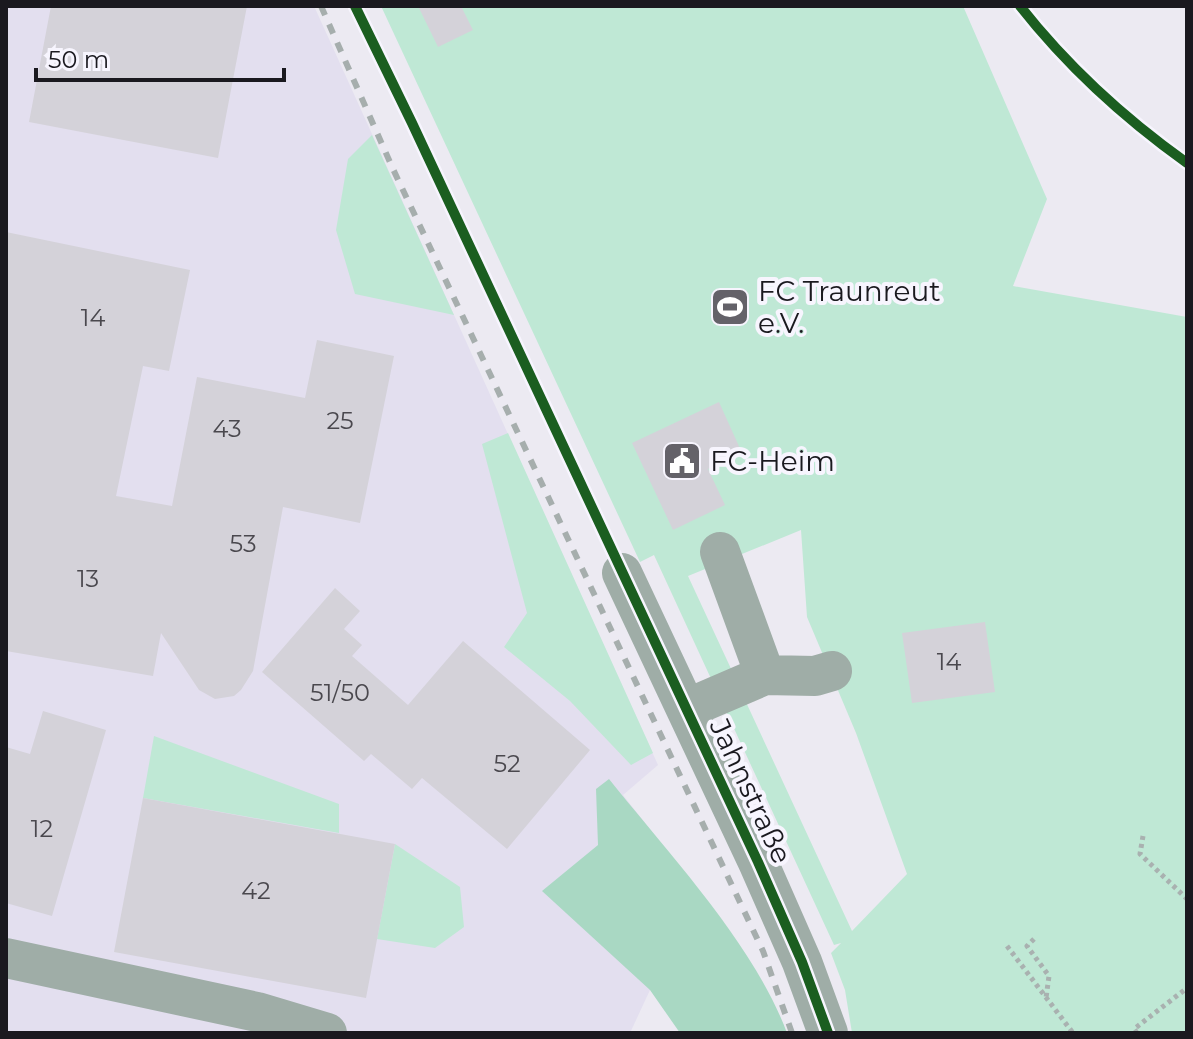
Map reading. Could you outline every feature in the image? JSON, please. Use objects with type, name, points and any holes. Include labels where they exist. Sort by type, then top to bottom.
[{"type":"street","points":[[720,552],[765,675]]},
{"type":"street","name":"Jahnstraße","points":[[622,573],[802,962],[828,1033]]},
{"type":"street","points":[[686,709],[765,675],[815,676],[832,671]]},
{"type":"street","points":[[6,958],[257,1012],[327,1033]]},
{"type":"path","points":[[1143,836],[1140,854],[1187,899]]},
{"type":"path","points":[[1034,939],[1027,946],[1049,976],[1046,998]]},
{"type":"path","points":[[1007,946],[1073,1033]]},
{"type":"path","points":[[1137,1033],[1134,1029],[1187,988]]},
{"type":"shaded area","points":[[6,6],[314,6],[658,765],[623,795],[723,922],[650,990],[630,1033],[6,1033]]},
{"type":"green space","points":[[381,6],[963,6],[1047,199],[1013,286],[1187,317],[1187,1033],[852,1033],[845,990],[831,953],[841,943],[834,945],[725,709],[745,700],[852,931],[907,874],[856,733],[807,617],[801,530],[688,576],[733,673],[713,683],[654,555],[640,562]]},
{"type":"green space","points":[[372,135],[454,315],[355,294],[336,230],[348,159]]},
{"type":"green space","points":[[508,433],[653,753],[631,765],[570,701],[504,647],[527,613],[482,444]]},
{"type":"green space","points":[[154,736],[339,804],[339,833],[143,798]]},
{"type":"green space","points":[[609,779],[732,933],[754,966],[787,1033],[680,1033],[650,990],[542,891],[598,845],[596,789]]},
{"type":"green space","points":[[395,844],[460,887],[464,927],[435,948],[377,939]]},
{"type":"building","points":[[51,6],[247,6],[218,158],[29,122]]},
{"type":"building","points":[[418,6],[461,6],[473,30],[438,47]]},
{"type":"building","points":[[6,232],[190,270],[169,371],[143,366],[116,496],[172,506],[197,377],[305,398],[317,340],[394,356],[360,523],[283,507],[253,671],[234,696],[215,699],[199,690],[161,633],[153,676],[6,651]]},
{"type":"building","name":"FC-Heim","points":[[719,402],[742,453],[708,469],[725,505],[673,530],[632,443]]},
{"type":"building","points":[[335,588],[360,611],[344,629],[362,645],[352,656],[408,705],[463,641],[590,750],[507,849],[422,778],[412,789],[371,754],[364,761],[262,672]]},
{"type":"building","points":[[985,622],[995,692],[912,703],[902,633]]},
{"type":"building","points":[[43,711],[106,730],[52,916],[6,903],[6,747],[30,754]]},
{"type":"building","points":[[143,798],[395,844],[366,998],[114,952]]},
{"type":"railway","points":[[321,6],[393,169],[763,951],[792,1033]]},
{"type":"cycle path","points":[[355,6],[758,862],[802,962],[828,1033]]},
{"type":"cycle path","points":[[1020,6],[1057,50],[1098,90],[1187,163]]},
{"type":"place","name":"FC Traunreut e.V.","points":[[730,307]]},
{"type":"place","name":"FC-Heim","points":[[682,461]]}]
